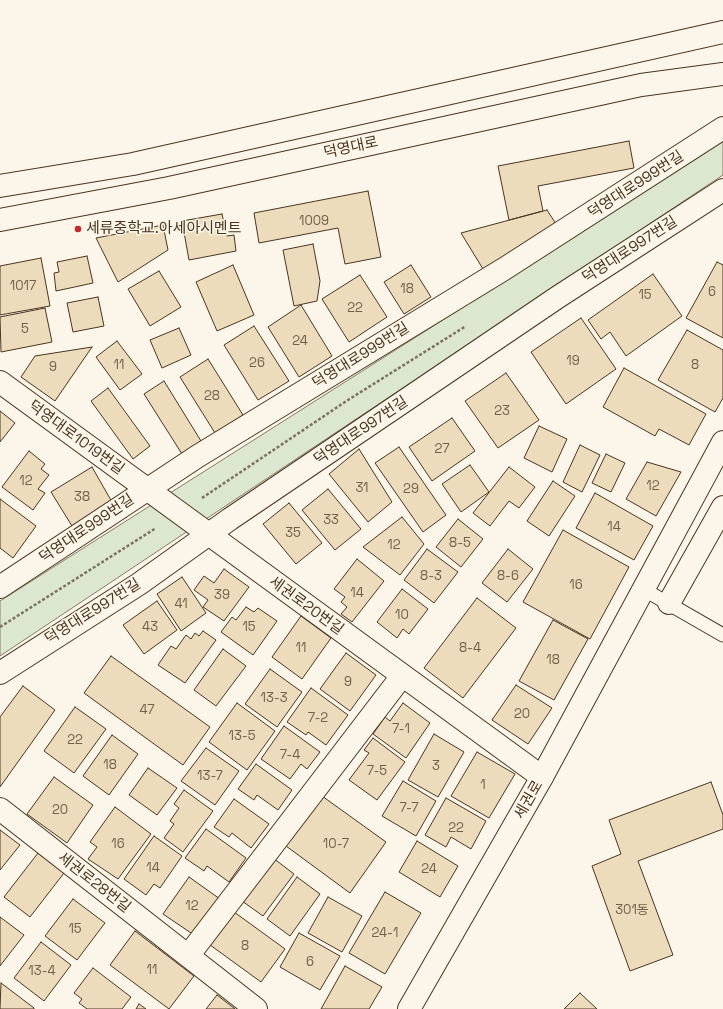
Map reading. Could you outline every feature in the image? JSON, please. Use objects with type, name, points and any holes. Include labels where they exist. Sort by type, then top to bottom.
[{"type":"street","name":"덕영대로","points":[[0,186],[133,164],[723,33]]},
{"type":"street","name":"덕영대로","points":[[0,220],[177,186],[641,85],[723,73]]},
{"type":"street","name":"덕영대로999번길","points":[[0,587],[146,489],[504,269],[723,128]]},
{"type":"street","name":"덕영대로997번길","points":[[0,673],[139,584],[209,536],[230,519],[558,297],[723,190]]},
{"type":"street","name":"덕영대로1019번길","points":[[0,382],[209,536]]},
{"type":"street","name":"세권로","points":[[410,1009],[542,777],[723,442]]},
{"type":"street","points":[[669,603],[723,507]]},
{"type":"street","name":"세권로20번길","points":[[209,536],[542,777]]},
{"type":"street","points":[[188,956],[402,676]]},
{"type":"street","name":"세권로28번길","points":[[0,810],[256,1009]]},
{"type":"lane","points":[[643,589],[723,635]]},
{"type":"path","points":[[0,627],[132,542],[180,514],[348,400],[469,324]]},
{"type":"green space","points":[[723,138],[723,175],[0,656],[0,601],[553,250]]},
{"type":"building","points":[[629,141],[634,168],[538,186],[543,211],[509,220],[498,166]]},
{"type":"building","points":[[368,191],[381,257],[345,264],[338,228],[259,243],[254,213]]},
{"type":"building","points":[[547,210],[556,224],[483,269],[461,233]]},
{"type":"building","points":[[222,214],[227,236],[234,235],[236,251],[189,260],[182,221]]},
{"type":"building","points":[[163,225],[168,250],[118,282],[96,238]]},
{"type":"building","points":[[313,244],[320,281],[317,301],[294,306],[283,250]]},
{"type":"building","points":[[87,256],[93,283],[56,291],[54,273],[59,272],[57,262]]},
{"type":"building","points":[[41,258],[50,306],[0,315],[0,266]]},
{"type":"building","points":[[717,262],[723,265],[723,338],[686,318]]},
{"type":"building","points":[[233,265],[254,315],[217,331],[196,282]]},
{"type":"building","points":[[411,265],[431,297],[404,314],[384,282]]},
{"type":"building","points":[[159,271],[181,307],[150,326],[128,289]]},
{"type":"building","points":[[653,274],[682,316],[626,356],[610,332],[601,339],[588,320]]},
{"type":"building","points":[[360,275],[387,317],[349,342],[322,299]]},
{"type":"building","points":[[98,297],[104,326],[73,332],[67,303]]},
{"type":"building","points":[[301,305],[332,356],[299,377],[268,327]]},
{"type":"building","points":[[45,308],[52,342],[1,352],[0,317]]},
{"type":"building","points":[[581,318],[616,369],[566,404],[531,352]]},
{"type":"building","points":[[254,326],[289,381],[258,400],[224,345]]},
{"type":"building","points":[[179,328],[191,355],[162,368],[150,340]]},
{"type":"building","points":[[687,330],[723,350],[723,398],[715,412],[658,380]]},
{"type":"building","points":[[117,341],[142,374],[120,390],[96,357]]},
{"type":"building","points":[[92,347],[55,401],[21,377],[35,356]]},
{"type":"building","points":[[208,359],[243,415],[215,433],[180,377]]},
{"type":"building","points":[[624,368],[706,414],[689,445],[659,429],[655,436],[603,407]]},
{"type":"building","points":[[506,373],[539,420],[498,448],[465,401]]},
{"type":"building","points":[[164,381],[201,441],[182,454],[144,394]]},
{"type":"building","points":[[108,388],[150,446],[133,459],[91,401]]},
{"type":"building","points":[[0,411],[15,423],[0,442]]},
{"type":"building","points":[[452,418],[475,451],[432,481],[409,447]]},
{"type":"building","points":[[539,426],[567,439],[552,472],[524,458]]},
{"type":"building","points":[[580,445],[600,455],[582,492],[563,482]]},
{"type":"building","points":[[399,447],[446,515],[423,532],[375,463]]},
{"type":"building","points":[[359,449],[392,502],[368,522],[329,474]]},
{"type":"building","points":[[29,451],[45,464],[41,469],[49,475],[38,489],[45,493],[33,510],[2,487]]},
{"type":"building","points":[[606,454],[625,463],[611,492],[592,483]]},
{"type":"building","points":[[647,462],[681,472],[656,516],[626,499]]},
{"type":"building","points":[[470,465],[489,492],[461,512],[442,484]]},
{"type":"building","points":[[92,467],[112,502],[72,526],[51,492]]},
{"type":"building","points":[[509,467],[535,487],[519,508],[509,501],[490,526],[473,513]]},
{"type":"building","points":[[553,481],[575,496],[549,536],[527,521]]},
{"type":"building","points":[[328,489],[361,529],[335,550],[302,510]]},
{"type":"building","points":[[595,493],[653,526],[634,560],[576,528]]},
{"type":"building","points":[[0,499],[36,526],[13,558],[0,548]]},
{"type":"building","points":[[289,503],[322,543],[296,564],[263,524]]},
{"type":"building","points":[[402,517],[424,544],[400,575],[363,547]]},
{"type":"building","points":[[458,519],[483,539],[461,567],[436,547]]},
{"type":"building","points":[[563,530],[629,567],[590,639],[523,602]]},
{"type":"building","points":[[427,549],[458,572],[434,603],[404,580]]},
{"type":"building","points":[[508,549],[533,569],[507,602],[482,583]]},
{"type":"building","points":[[357,559],[384,581],[352,622],[341,614],[347,607],[341,602],[345,597],[334,589]]},
{"type":"building","points":[[224,569],[249,587],[224,621],[203,607],[208,600],[194,590],[204,576],[214,583]]},
{"type":"building","points":[[182,577],[206,613],[181,631],[157,594]]},
{"type":"building","points":[[402,589],[428,609],[409,634],[403,629],[397,638],[377,622]]},
{"type":"building","points":[[477,598],[516,628],[463,698],[424,668]]},
{"type":"building","points":[[157,601],[177,630],[144,654],[123,625]]},
{"type":"building","points":[[246,607],[254,612],[258,608],[277,621],[253,655],[221,632],[232,617],[236,620]]},
{"type":"building","points":[[301,616],[331,638],[302,679],[272,657]]},
{"type":"building","points":[[553,620],[588,639],[554,700],[519,681]]},
{"type":"building","points":[[203,631],[216,640],[185,683],[158,665],[171,646],[176,649],[186,635],[191,639],[195,633],[199,636]]},
{"type":"building","points":[[223,649],[246,666],[216,706],[194,690]]},
{"type":"building","points":[[346,653],[376,675],[350,711],[320,689]]},
{"type":"building","points":[[111,656],[210,727],[183,765],[84,693]]},
{"type":"building","points":[[270,669],[302,692],[277,727],[245,704]]},
{"type":"building","points":[[516,685],[552,708],[528,744],[492,720]]},
{"type":"building","points":[[23,686],[55,710],[0,787],[0,717]]},
{"type":"building","points":[[311,688],[348,715],[326,745],[308,732],[306,735],[287,722]]},
{"type":"building","points":[[237,703],[275,731],[247,770],[209,742]]},
{"type":"building","points":[[403,703],[430,723],[406,758],[373,734],[385,717],[390,721]]},
{"type":"building","points":[[75,707],[106,729],[74,773],[44,751]]},
{"type":"building","points":[[284,726],[320,752],[307,769],[301,764],[290,779],[261,759]]},
{"type":"building","points":[[434,734],[464,752],[438,797],[408,780]]},
{"type":"building","points":[[112,735],[138,754],[109,795],[83,776]]},
{"type":"building","points":[[373,738],[405,762],[377,800],[349,780],[369,753],[364,750]]},
{"type":"building","points":[[206,748],[239,771],[215,805],[181,781]]},
{"type":"building","points":[[477,752],[515,774],[489,818],[451,796]]},
{"type":"building","points":[[256,764],[292,790],[278,810],[257,795],[254,800],[238,789]]},
{"type":"building","points":[[148,768],[177,788],[157,815],[129,795]]},
{"type":"building","points":[[54,777],[93,805],[67,843],[27,814]]},
{"type":"building","points":[[403,781],[436,801],[416,836],[382,816]]},
{"type":"building","points":[[711,782],[723,815],[723,829],[638,861],[673,955],[630,971],[592,866],[621,854],[609,820]]},
{"type":"building","points":[[184,790],[213,811],[183,852],[164,838],[174,824],[170,821],[179,808],[174,804]]},
{"type":"building","points":[[322,796],[386,842],[350,893],[286,846]]},
{"type":"building","points":[[446,798],[486,821],[471,849],[451,837],[446,847],[425,835]]},
{"type":"building","points":[[234,799],[269,824],[251,848],[232,833],[229,837],[214,827]]},
{"type":"building","points":[[115,807],[151,834],[118,879],[88,859],[97,847],[90,842]]},
{"type":"building","points":[[206,829],[246,858],[229,882],[207,866],[204,871],[185,858]]},
{"type":"building","points":[[0,830],[20,845],[0,870]]},
{"type":"building","points":[[154,836],[182,856],[160,888],[154,884],[146,895],[124,879]]},
{"type":"building","points":[[417,841],[458,866],[440,897],[399,872]]},
{"type":"building","points":[[38,853],[64,873],[30,917],[4,897]]},
{"type":"building","points":[[273,858],[294,874],[263,916],[242,901]]},
{"type":"building","points":[[189,877],[220,899],[194,935],[163,914]]},
{"type":"building","points":[[297,877],[320,894],[290,936],[267,919]]},
{"type":"building","points":[[385,892],[421,913],[385,974],[349,953]]},
{"type":"building","points":[[328,897],[362,916],[342,952],[308,933]]},
{"type":"building","points":[[73,899],[105,923],[77,960],[45,936]]},
{"type":"building","points":[[230,909],[285,949],[261,982],[206,942]]},
{"type":"building","points":[[0,917],[24,935],[0,966]]},
{"type":"building","points":[[135,931],[194,976],[169,1009],[110,965]]},
{"type":"building","points":[[299,933],[340,956],[320,990],[280,967]]},
{"type":"building","points":[[41,942],[71,965],[44,1001],[14,978]]},
{"type":"building","points":[[345,966],[382,987],[369,1009],[321,1009]]},
{"type":"building","points":[[93,968],[131,997],[122,1009],[87,1009],[79,1003],[82,999],[74,993]]},
{"type":"building","points":[[1,983],[34,1008],[34,1009],[0,1009]]},
{"type":"building","points":[[580,993],[597,1009],[564,1009]]},
{"type":"building","points":[[217,995],[235,1009],[206,1009]]},
{"type":"building","points":[[139,1004],[146,1009],[136,1009]]},
{"type":"place","name":"세류중학교.아세아시멘트","points":[[78,229]]}]
